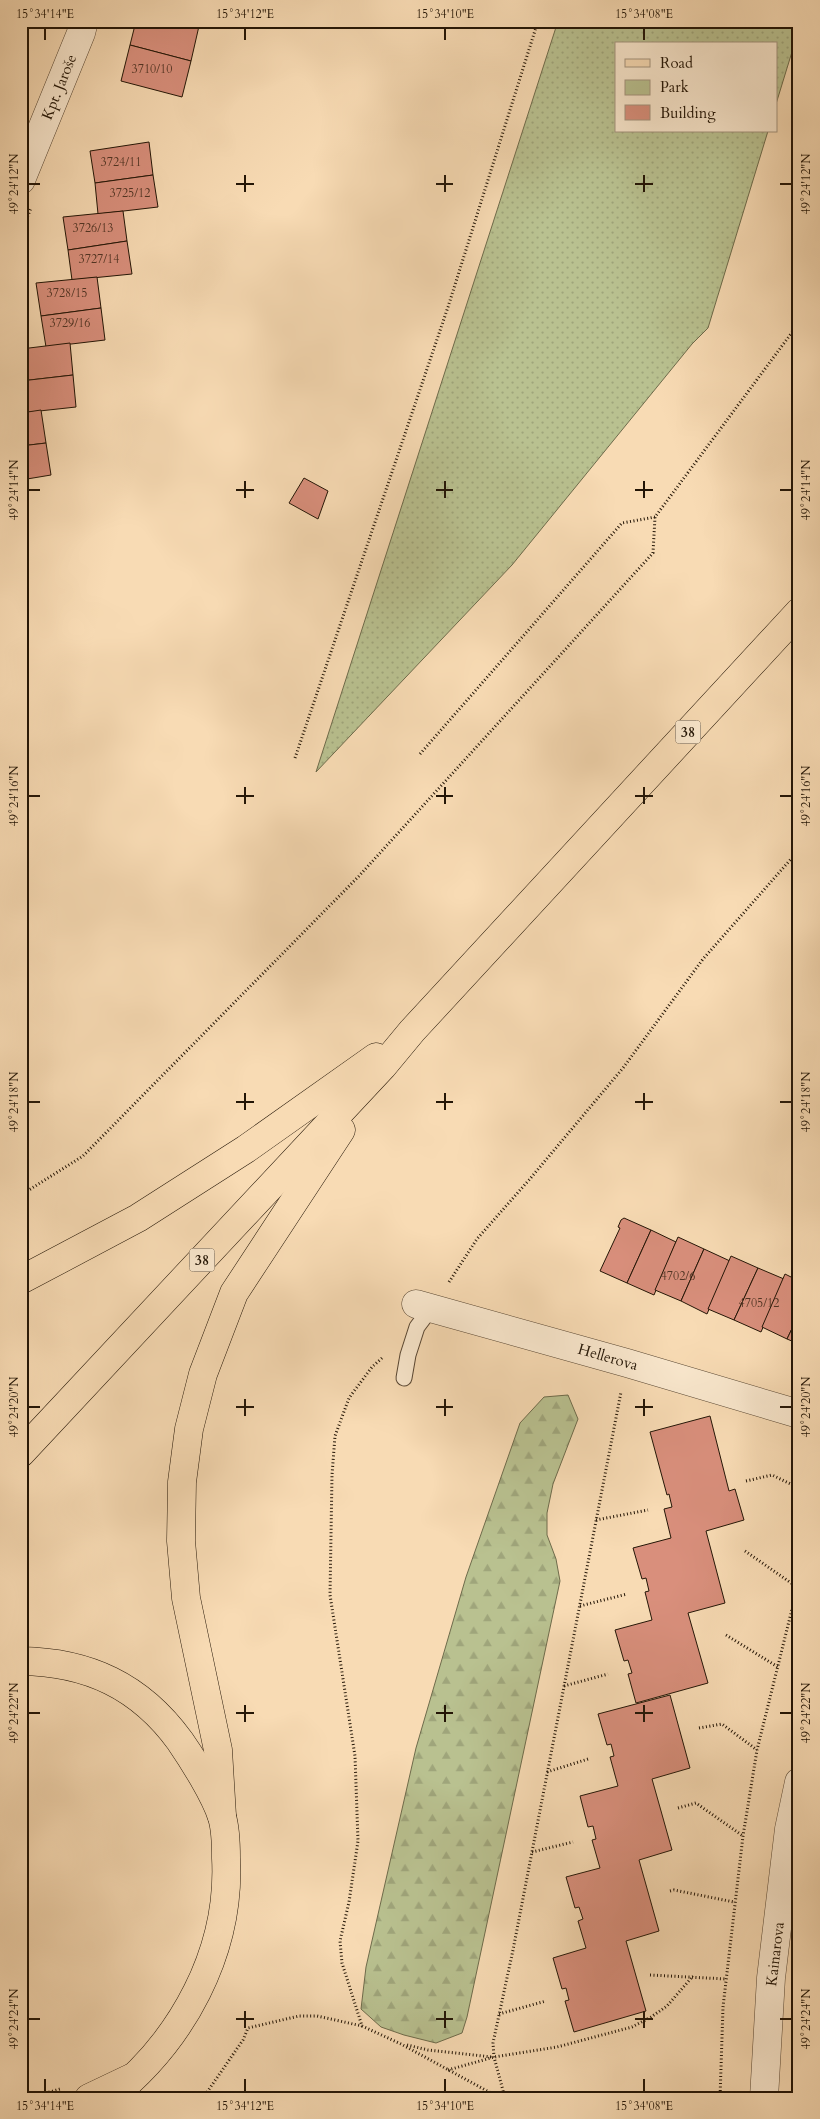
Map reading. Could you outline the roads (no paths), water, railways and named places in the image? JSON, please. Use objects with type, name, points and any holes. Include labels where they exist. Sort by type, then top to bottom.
[{"type":"main road","name":"38","points":[[21,1453],[383,1066],[412,1031],[799,612]]},
{"type":"main road","points":[[21,1280],[154,1208],[246,1150],[412,1031]]},
{"type":"main road","points":[[119,2098],[136,2075],[171,2035],[199,1988],[215,1948],[222,1922],[226,1891],[226,1854],[218,1750],[186,1598],[181,1541],[182,1482],[189,1429],[203,1374],[234,1293],[383,1066]]},
{"type":"main road","points":[[21,1661],[45,1661],[86,1670],[124,1686],[171,1729],[190,1756],[222,1817]]},
{"type":"main road","points":[[79,2092],[136,2075]]},
{"type":"main road","points":[[110,2098],[136,2075]]},
{"type":"street","name":"Kpt. Jaroše","points":[[21,180],[81,33],[84,21]]},
{"type":"street","name":"Hellerova","points":[[424,1305],[627,1362],[799,1414]]},
{"type":"street","name":"Kainarova","points":[[764,2098],[771,1978],[792,1864],[789,1829],[799,1782]]},
{"type":"lane","points":[[404,1378],[408,1355],[424,1305]]}]
